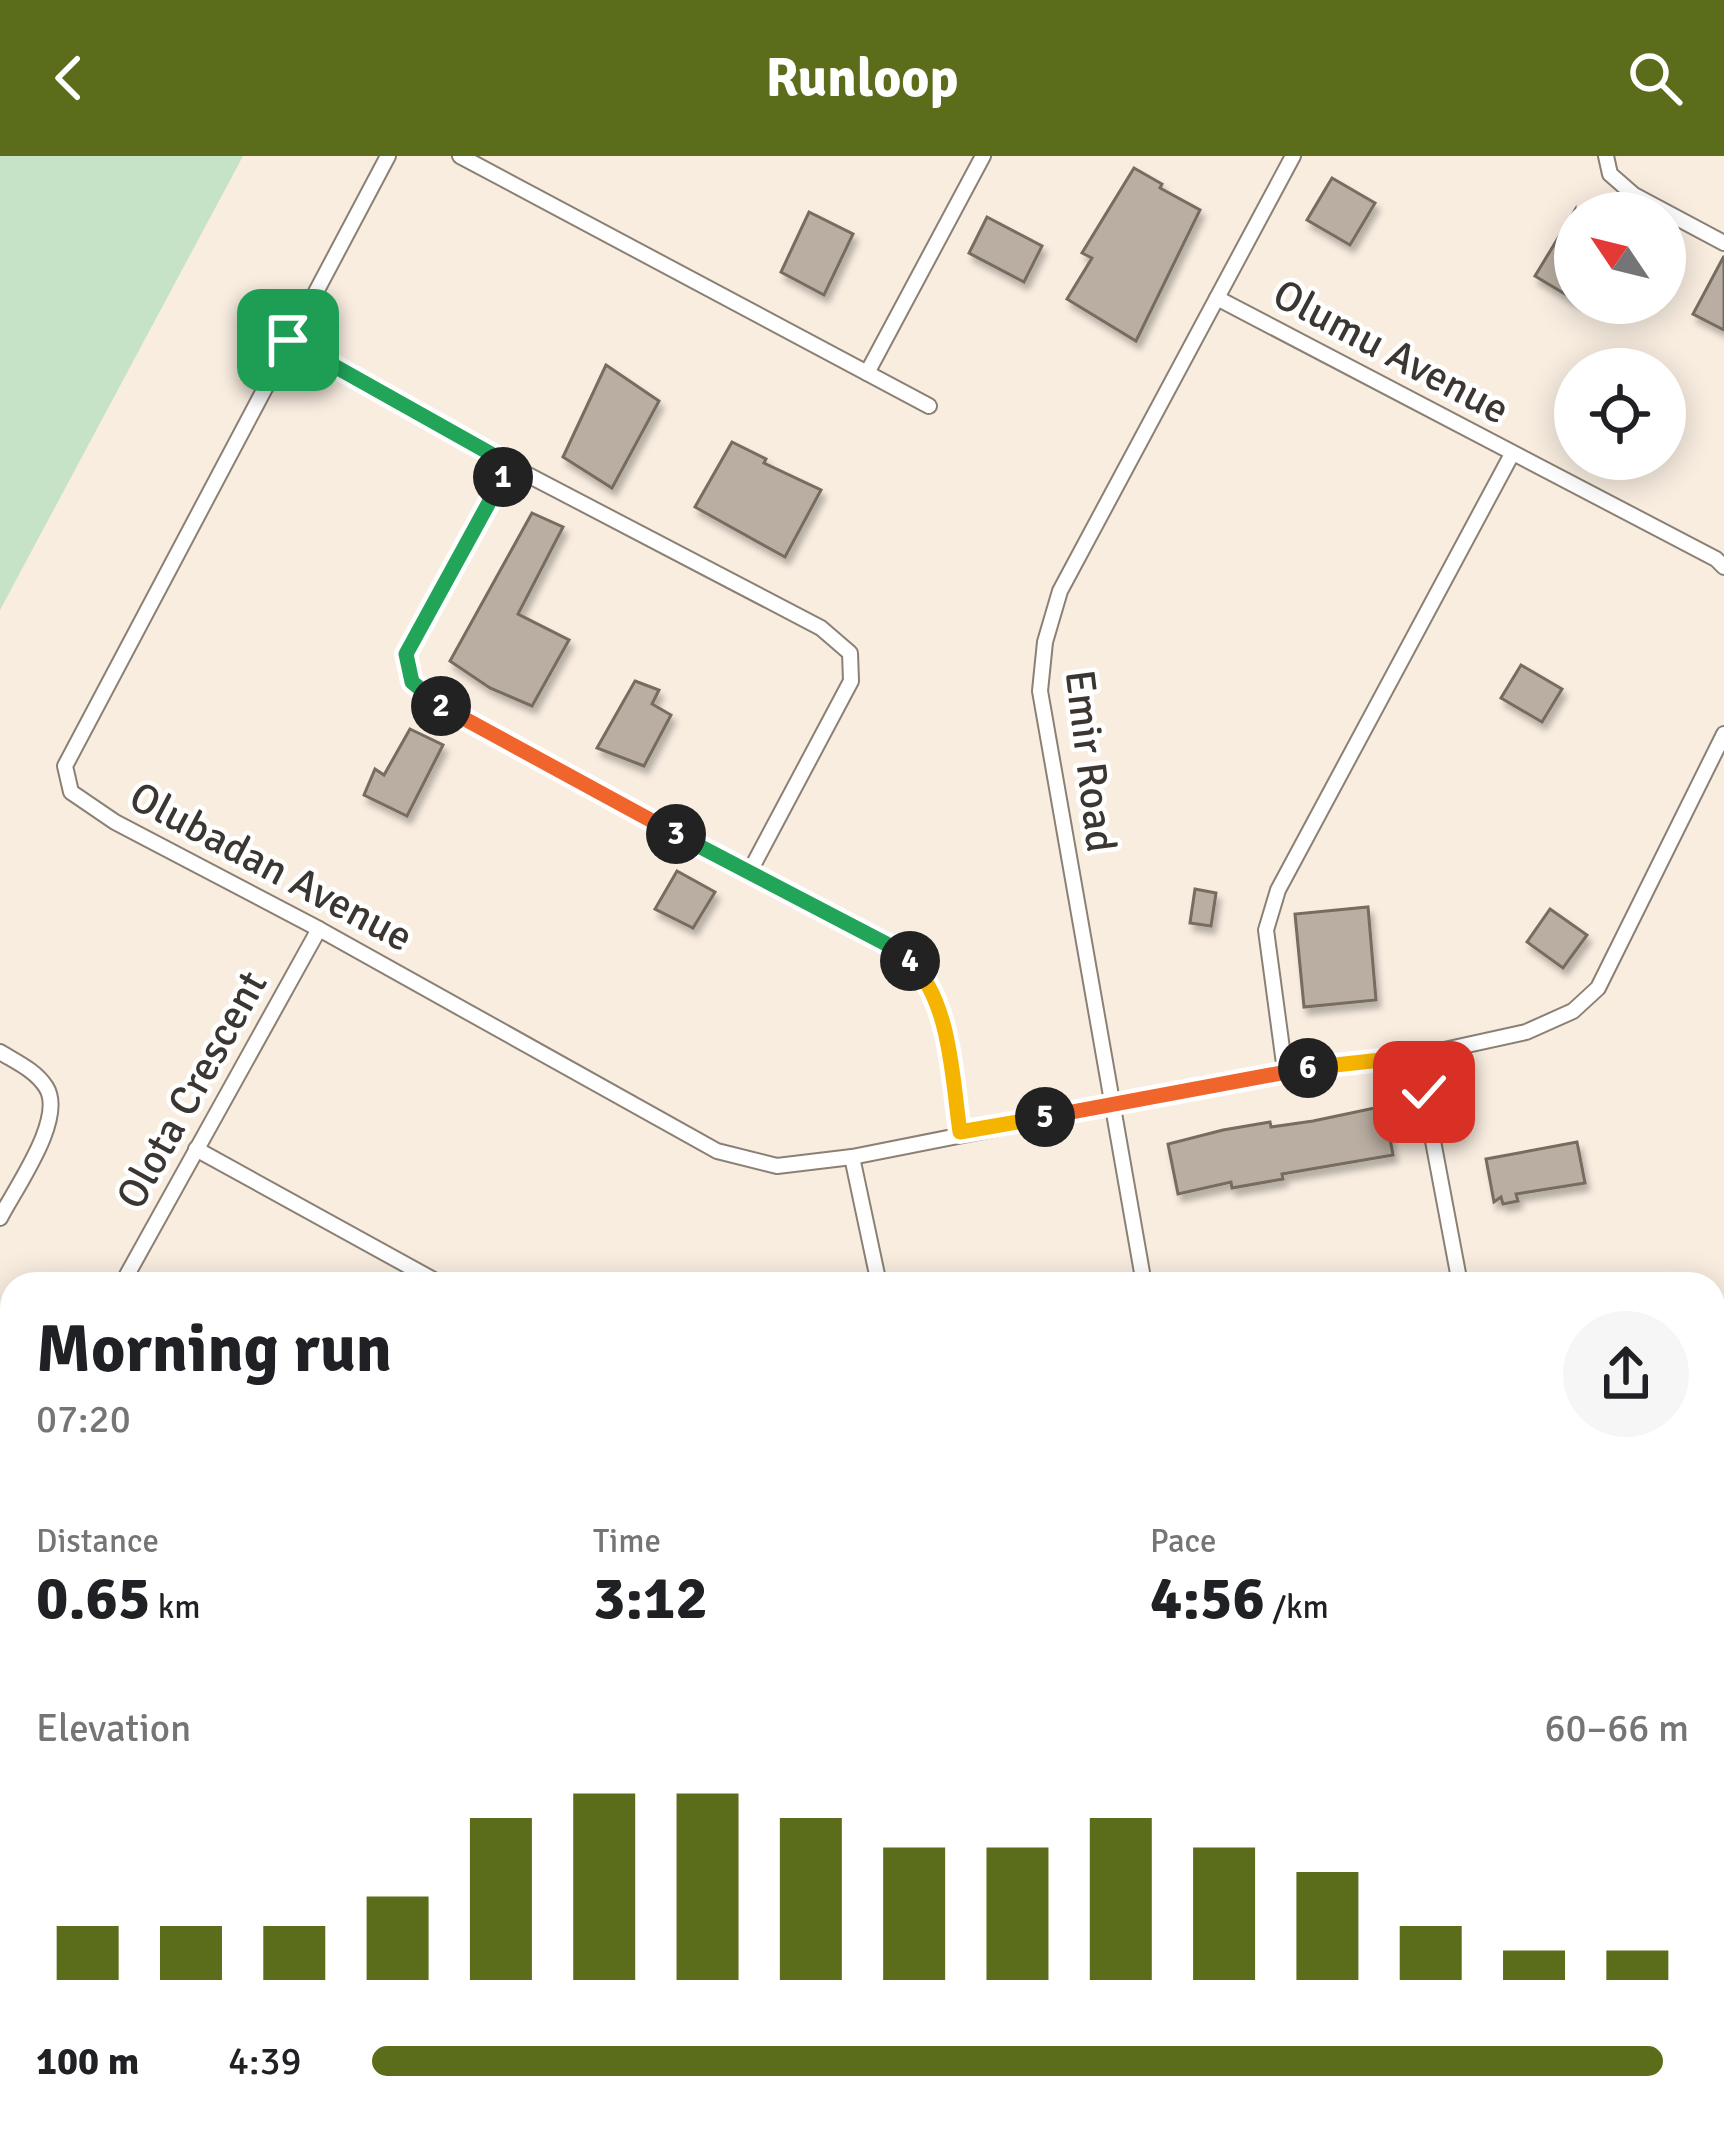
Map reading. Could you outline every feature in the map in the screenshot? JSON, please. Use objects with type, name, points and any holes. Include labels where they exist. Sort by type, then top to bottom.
[{"type":"street","name":"Olubadan Avenue","points":[[388,156],[65,766],[71,792],[115,822],[319,929],[716,1150],[777,1166],[852,1157],[1110,1105]]},
{"type":"street","points":[[460,156],[929,406]]},
{"type":"street","points":[[867,373],[983,156]]},
{"type":"street","name":"Emir Road","points":[[1142,1272],[1040,692],[1045,642],[1060,591],[1292,156]]},
{"type":"street","points":[[1606,156],[1610,174],[1634,195],[1724,243]]},
{"type":"street","name":"Olumu Avenue","points":[[1217,298],[1724,567]]},
{"type":"street","points":[[288,340],[509,464],[821,628],[850,653],[850,681],[749,873]]},
{"type":"street","points":[[1285,1071],[1266,930],[1278,890],[1512,454]]},
{"type":"street","points":[[509,464],[406,654],[412,682],[447,711],[896,949],[929,984],[946,1042],[960,1132]]},
{"type":"street","points":[[1110,1105],[1285,1071],[1417,1056],[1526,1032],[1573,1011],[1598,988],[1724,734]]},
{"type":"street","name":"Olota Crescent","points":[[129,1272],[319,929]]},
{"type":"street","points":[[0,1052],[34,1073],[49,1091],[53,1117],[0,1218]]},
{"type":"street","points":[[1417,1056],[1458,1272]]},
{"type":"street","points":[[196,1149],[419,1272]]},
{"type":"street","points":[[852,1157],[876,1272]]},
{"type":"green space","points":[[0,156],[243,156],[0,610]]},
{"type":"building","points":[[1134,168],[1200,210],[1136,341],[1067,299],[1092,258],[1082,253]]},
{"type":"building","points":[[1332,178],[1375,203],[1350,245],[1307,220]]},
{"type":"building","points":[[809,212],[853,234],[824,295],[781,272]]},
{"type":"building","points":[[987,217],[1042,246],[1024,282],[969,253]]},
{"type":"building","points":[[1554,245],[1554,287],[1535,276]]},
{"type":"building","points":[[1724,256],[1724,330],[1693,314]]},
{"type":"building","points":[[606,365],[659,401],[612,488],[563,457]]},
{"type":"building","points":[[732,442],[821,490],[785,557],[695,507]]},
{"type":"building","points":[[532,513],[563,527],[518,614],[569,640],[532,706],[490,688],[450,661]]},
{"type":"building","points":[[1521,665],[1562,689],[1542,722],[1501,698]]},
{"type":"building","points":[[635,681],[659,690],[652,704],[671,715],[644,766],[597,748]]},
{"type":"building","points":[[410,729],[443,745],[407,816],[364,795],[375,769],[384,775]]},
{"type":"building","points":[[677,871],[715,892],[693,928],[655,909]]},
{"type":"building","points":[[1195,889],[1216,893],[1211,926],[1190,923]]},
{"type":"building","points":[[1368,907],[1376,1000],[1304,1007],[1295,914]]},
{"type":"building","points":[[1550,909],[1587,935],[1563,968],[1527,942]]},
{"type":"building","points":[[1384,1106],[1393,1155],[1282,1174],[1283,1179],[1232,1188],[1231,1182],[1178,1194],[1168,1144],[1223,1130],[1313,1121]]},
{"type":"building","points":[[1577,1142],[1585,1183],[1516,1194],[1518,1201],[1503,1204],[1501,1197],[1494,1202],[1486,1159]]},
{"type":"route","points":[[288,340],[509,464],[406,654],[412,682],[447,711],[896,949],[929,984],[946,1042],[960,1132],[1285,1071],[1417,1056],[1424,1092]]}]
